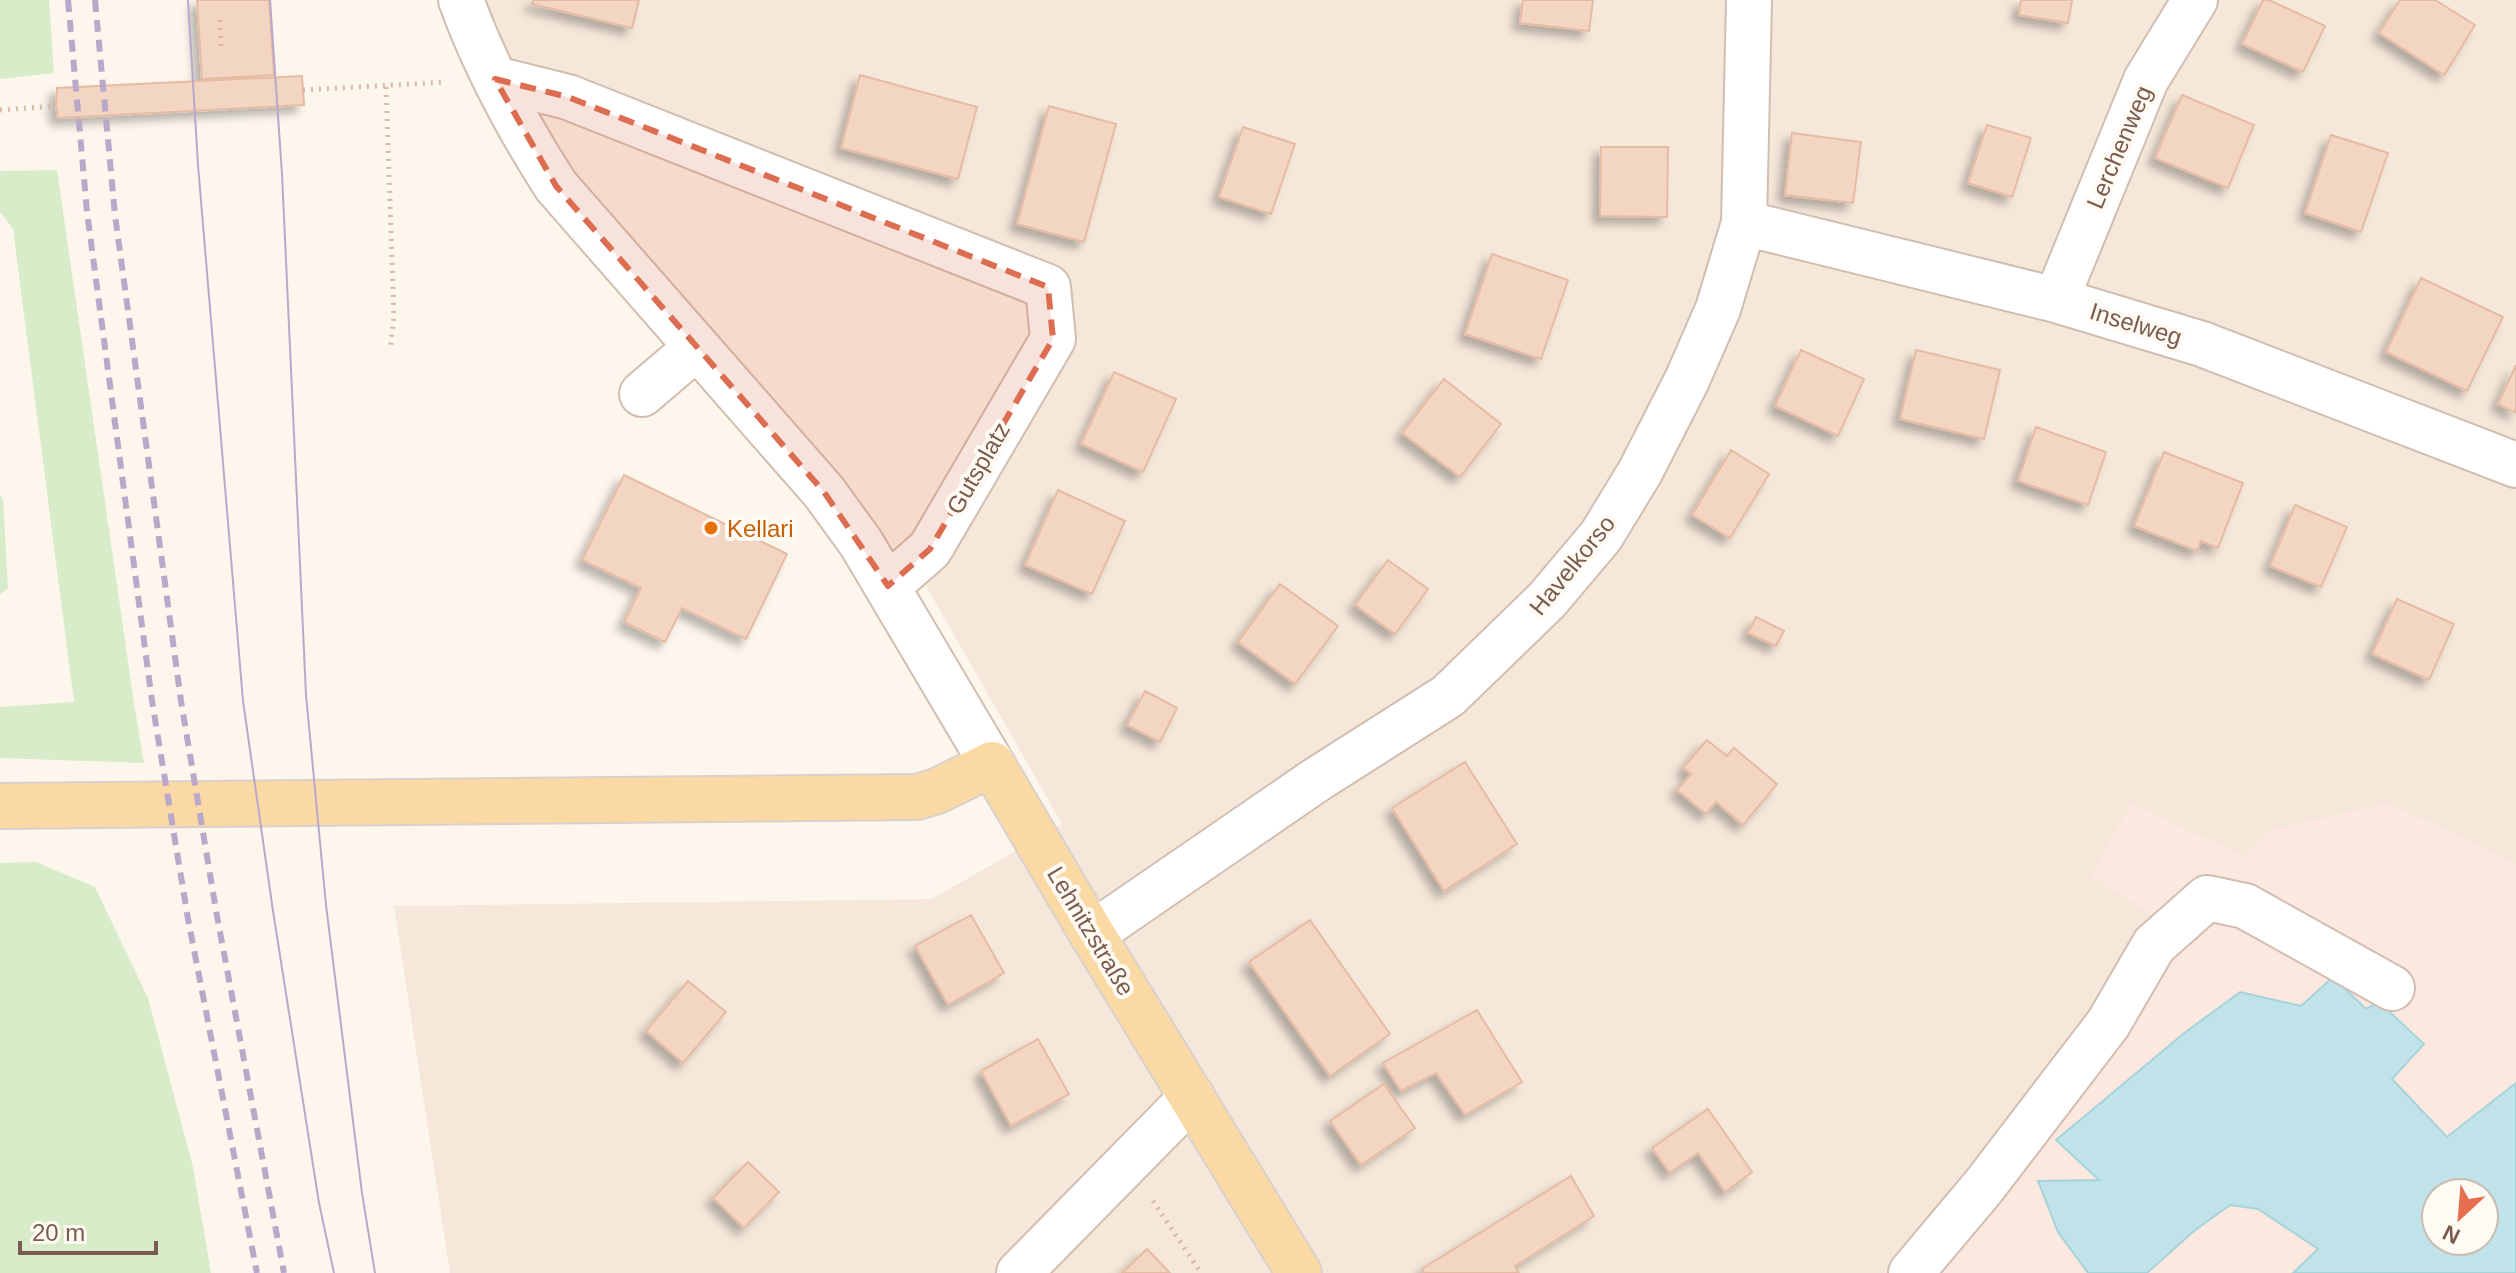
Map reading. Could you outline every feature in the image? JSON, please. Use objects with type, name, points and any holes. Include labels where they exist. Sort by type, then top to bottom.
[{"type":"main road","name":"Lehnitzstraße","points":[[992,764],[1299,1273]]},
{"type":"main road","points":[[0,806],[917,797],[937,791],[992,764]]},
{"type":"street","points":[[461,0],[525,138],[556,186],[824,492],[888,586]]},
{"type":"street","name":"Havelkorso","points":[[1092,934],[1316,780],[1448,696],[1547,600],[1601,536],[1687,380],[1718,309],[1744,223],[1749,0]]},
{"type":"street","name":"Lerchenweg","points":[[2056,300],[2146,80],[2195,0]]},
{"type":"street","name":"Gutsplatz","points":[[495,79],[568,97],[1048,287],[1053,339],[930,549],[888,586]]},
{"type":"street","name":"Inselweg","points":[[1744,223],[2056,300],[2202,344],[2516,465]]},
{"type":"street","points":[[642,394],[697,347]]},
{"type":"street","name":"Lehnitzstraße","points":[[888,586],[992,764]]},
{"type":"street","points":[[1911,1273],[1984,1186],[2108,1024],[2154,945],[2207,898],[2245,906],[2392,988]]},
{"type":"street","points":[[1019,1273],[1192,1097]]},
{"type":"path","points":[[220,20],[221,48]]},
{"type":"path","points":[[303,90],[495,79]]},
{"type":"path","points":[[386,87],[394,316],[390,350]]},
{"type":"path","points":[[0,110],[56,106]]},
{"type":"path","points":[[1127,1162],[1201,1273]]},
{"type":"highlighted area","points":[[495,79],[568,97],[1048,287],[1053,339],[930,549],[888,586],[824,492],[556,186]]},
{"type":"shaded area","points":[[484,0],[2516,0],[2516,864],[2386,803],[2245,858],[2159,918],[2001,1128],[1883,1273],[450,1273],[394,906],[932,899],[1062,824],[926,586],[1069,343],[1056,274],[503,63]]},
{"type":"shaded area","points":[[2132,803],[2245,858],[2266,832],[2386,803],[2516,864],[2516,1083],[2447,1138],[2391,1079],[2367,1009],[2301,1006],[2240,993],[2183,1034],[2057,1140],[2100,1181],[2039,1181],[2058,1232],[2088,1273],[1883,1273],[2001,1128],[2159,918],[2091,876]]},
{"type":"shaded area","points":[[2230,1205],[2258,1209],[2319,1250],[2293,1273],[2147,1273],[2194,1231]]},
{"type":"green space","points":[[0,0],[49,0],[54,73],[0,79]]},
{"type":"green space","points":[[57,170],[144,763],[0,758],[0,707],[74,702],[13,229],[0,212],[0,171]]},
{"type":"green space","points":[[0,494],[3,500],[8,589],[0,594]]},
{"type":"green space","points":[[36,862],[95,887],[148,998],[193,1167],[211,1273],[0,1273],[0,863]]},
{"type":"water","points":[[2333,977],[2366,1009],[2379,1002],[2424,1044],[2392,1079],[2447,1137],[2516,1083],[2516,1273],[2293,1273],[2318,1249],[2258,1209],[2230,1205],[2194,1231],[2147,1273],[2088,1273],[2058,1232],[2038,1181],[2099,1180],[2056,1140],[2183,1034],[2240,992],[2301,1006]]},
{"type":"building","points":[[197,0],[269,0],[274,75],[202,79]]},
{"type":"building","points":[[533,0],[639,0],[632,28],[532,4]]},
{"type":"building","points":[[1523,0],[1593,0],[1589,31],[1520,23]]},
{"type":"building","points":[[2021,0],[2072,0],[2068,23],[2019,15]]},
{"type":"building","points":[[2263,0],[2325,26],[2303,72],[2242,44]]},
{"type":"building","points":[[2400,0],[2435,0],[2475,25],[2444,75],[2379,33]]},
{"type":"building","points":[[860,75],[977,107],[958,179],[841,148]]},
{"type":"building","points":[[302,76],[304,105],[58,118],[56,106],[57,88]]},
{"type":"building","points":[[2182,95],[2254,125],[2228,188],[2155,158]]},
{"type":"building","points":[[1049,106],[1116,124],[1084,242],[1017,224]]},
{"type":"building","points":[[1987,125],[2031,138],[2012,197],[1968,183]]},
{"type":"building","points":[[1243,127],[1295,144],[1271,214],[1219,197]]},
{"type":"building","points":[[1792,133],[1861,142],[1853,203],[1785,195]]},
{"type":"building","points":[[2331,135],[2388,153],[2361,232],[2305,213]]},
{"type":"building","points":[[1601,147],[1668,147],[1667,217],[1600,216]]},
{"type":"building","points":[[1492,254],[1568,280],[1541,359],[1465,334]]},
{"type":"building","points":[[2421,278],[2503,317],[2467,391],[2386,352]]},
{"type":"building","points":[[1801,350],[1864,379],[1838,436],[1775,406]]},
{"type":"building","points":[[1916,350],[2000,370],[1984,439],[1900,419]]},
{"type":"building","points":[[2516,365],[2516,413],[2498,404]]},
{"type":"building","points":[[1114,372],[1176,399],[1143,472],[1081,444]]},
{"type":"building","points":[[1444,379],[1501,424],[1460,477],[1402,433]]},
{"type":"building","points":[[2036,427],[2106,452],[2088,505],[2018,481]]},
{"type":"building","points":[[1731,450],[1769,474],[1730,538],[1692,515]]},
{"type":"building","points":[[2164,452],[2243,483],[2218,548],[2201,541],[2197,551],[2134,526]]},
{"type":"building","points":[[624,475],[787,554],[746,639],[682,608],[665,642],[624,622],[641,588],[582,560]]},
{"type":"building","points":[[1058,490],[1125,521],[1092,594],[1025,565]]},
{"type":"building","points":[[2295,505],[2347,527],[2321,587],[2270,566]]},
{"type":"building","points":[[1388,560],[1428,589],[1395,634],[1355,605]]},
{"type":"building","points":[[1280,584],[1338,626],[1295,684],[1238,642]]},
{"type":"building","points":[[2397,599],[2454,624],[2429,680],[2372,654]]},
{"type":"building","points":[[1756,617],[1784,631],[1776,646],[1748,633]]},
{"type":"building","points":[[1145,691],[1177,708],[1160,742],[1127,725]]},
{"type":"building","points":[[1707,740],[1727,756],[1734,748],[1777,784],[1743,825],[1716,802],[1706,814],[1677,790],[1691,774],[1683,768]]},
{"type":"building","points":[[1465,762],[1517,844],[1444,891],[1392,808]]},
{"type":"building","points":[[971,915],[1004,973],[948,1005],[915,946]]},
{"type":"building","points":[[1310,920],[1390,1034],[1330,1076],[1249,962]]},
{"type":"building","points":[[688,981],[726,1012],[683,1063],[646,1031]]},
{"type":"building","points":[[1477,1010],[1522,1082],[1465,1115],[1436,1073],[1401,1091],[1383,1063]]},
{"type":"building","points":[[1038,1039],[1069,1094],[1011,1126],[981,1071]]},
{"type":"building","points":[[1384,1084],[1415,1128],[1361,1165],[1330,1121]]},
{"type":"building","points":[[1708,1109],[1752,1172],[1725,1192],[1698,1153],[1670,1173],[1652,1148]]},
{"type":"building","points":[[748,1162],[779,1192],[744,1228],[713,1198]]},
{"type":"building","points":[[1571,1176],[1594,1216],[1515,1266],[1519,1273],[1425,1273],[1422,1269]]},
{"type":"building","points":[[1147,1249],[1170,1273],[1122,1273]]},
{"type":"tram line","points":[[188,0],[198,165],[243,701],[319,1203],[334,1273]]},
{"type":"tram line","points":[[270,0],[282,174],[306,695],[326,905],[375,1273]]},
{"type":"railway","points":[[68,0],[87,212],[152,701],[188,919],[257,1273]]},
{"type":"railway","points":[[95,0],[115,215],[181,701],[217,916],[284,1273]]},
{"type":"place","name":"Kellari","points":[[711,528]]}]
